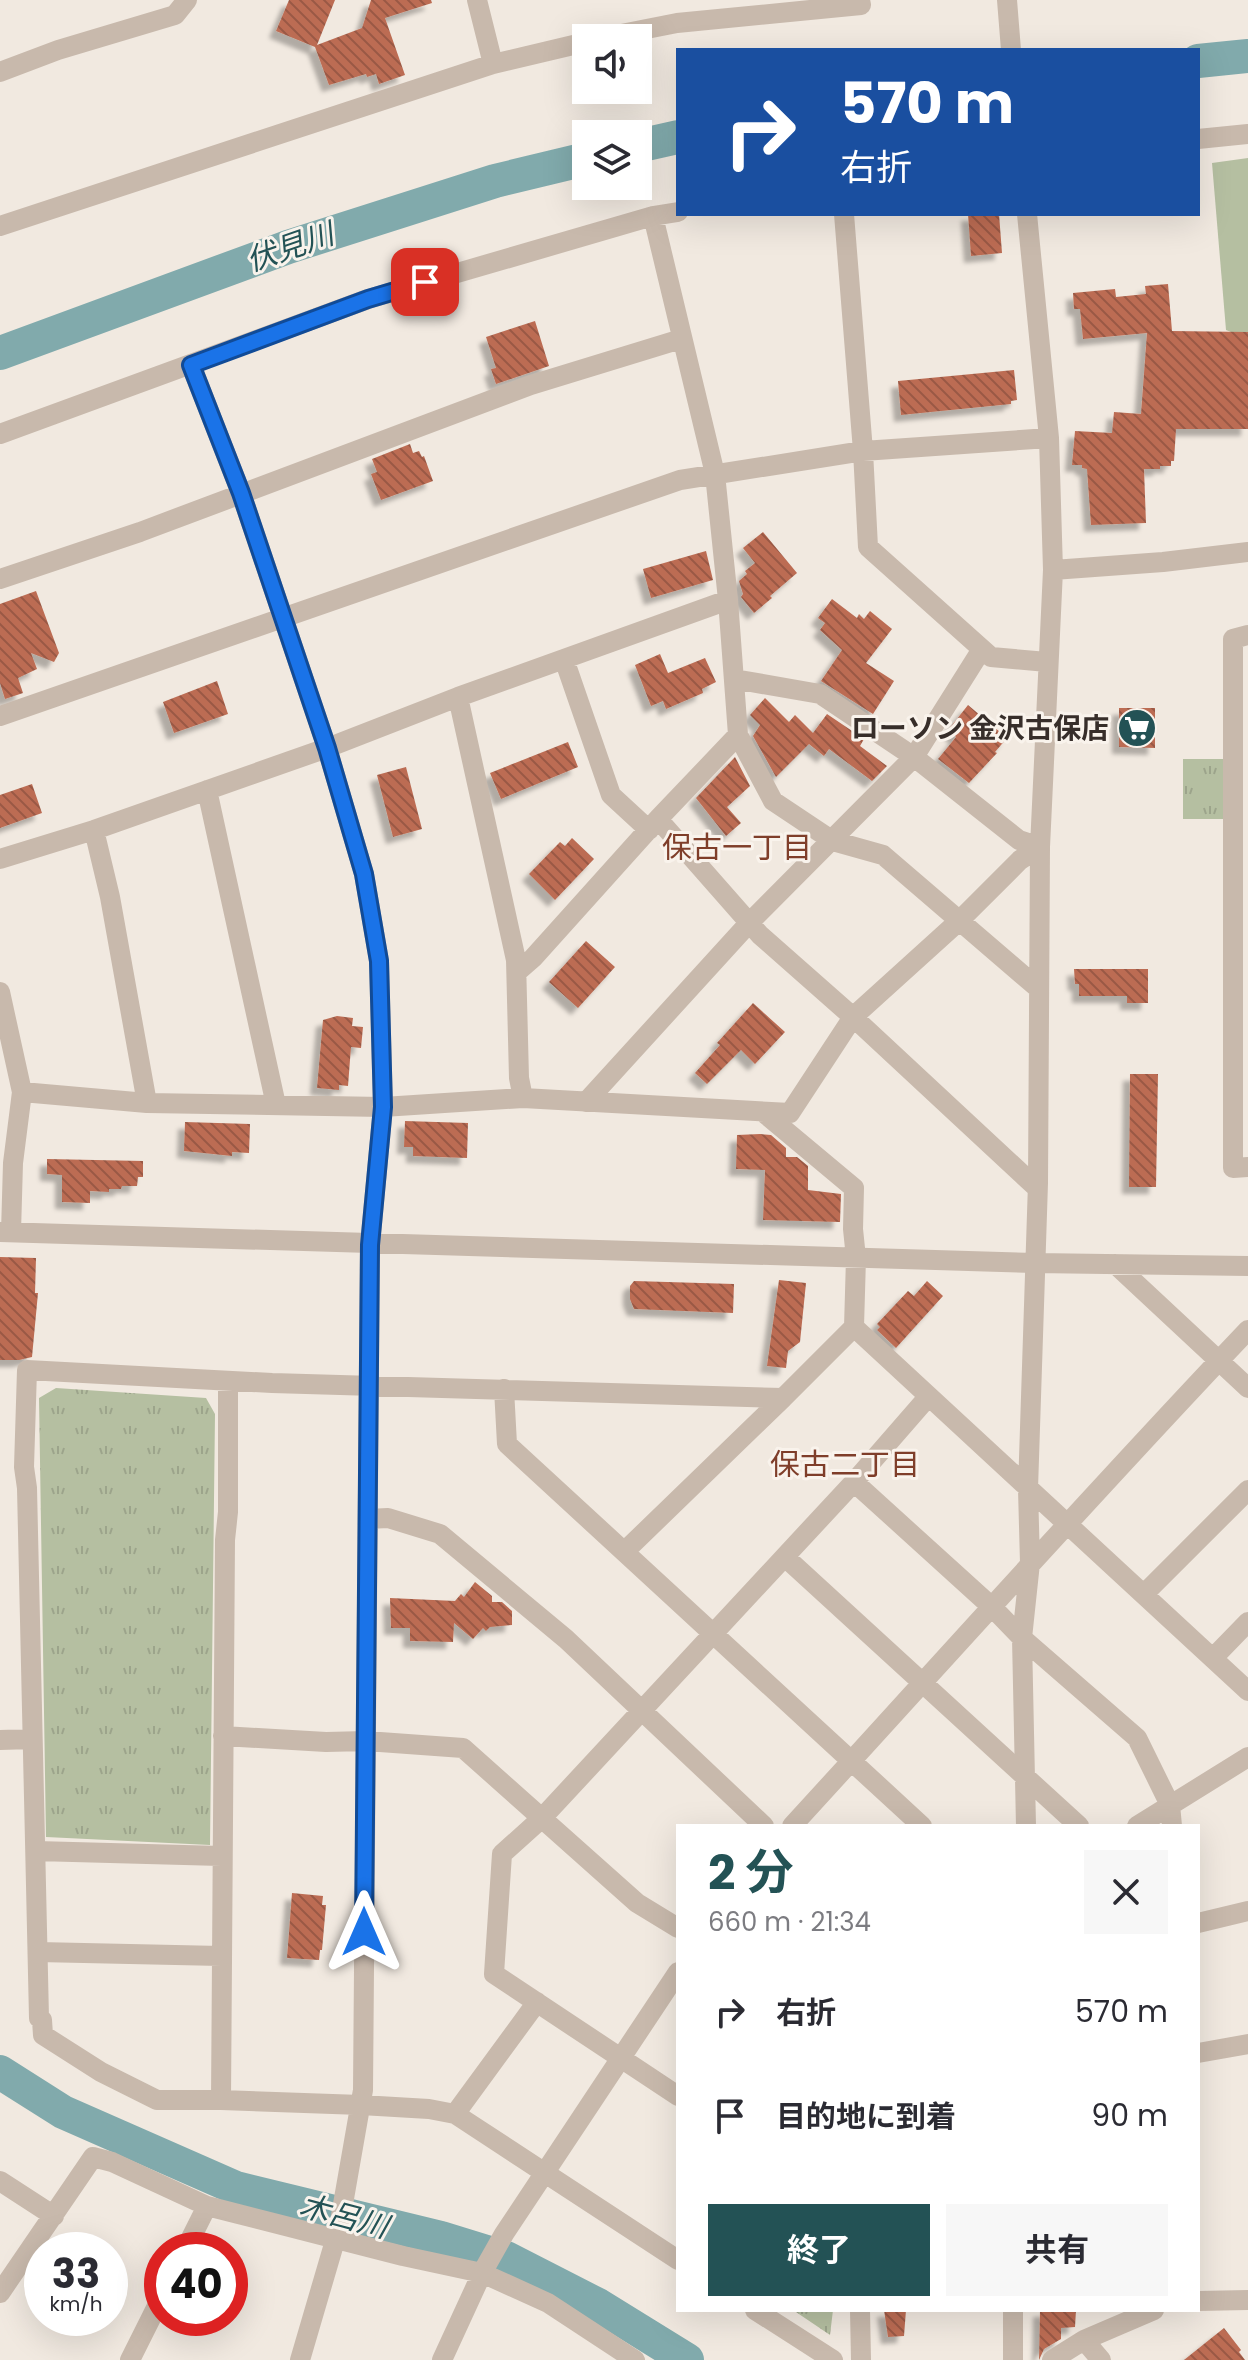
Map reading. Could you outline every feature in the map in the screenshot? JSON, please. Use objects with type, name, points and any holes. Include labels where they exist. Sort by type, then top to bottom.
[{"type":"street","points":[[0,72],[58,50],[175,15],[187,0]]},
{"type":"street","points":[[477,0],[493,64]]},
{"type":"street","points":[[652,28],[861,5],[860,0]]},
{"type":"street","points":[[1007,0],[1011,48]]},
{"type":"street","points":[[0,226],[493,64],[572,45]]},
{"type":"street","points":[[1200,139],[1248,134]]},
{"type":"street","points":[[0,434],[368,299],[653,216],[676,212]]},
{"type":"street","points":[[653,216],[715,474],[738,735],[773,801],[833,841],[883,855],[1039,989]]},
{"type":"street","points":[[844,216],[868,547],[991,657],[1047,662]]},
{"type":"street","points":[[1026,1824],[1022,1638],[1030,1563],[1028,1489],[1037,1188],[1040,847],[1053,570],[1049,438],[1027,216]]},
{"type":"street","points":[[0,579],[140,532],[531,385],[681,339]]},
{"type":"street","points":[[191,365],[241,493],[327,748],[364,874],[379,961],[383,1107],[370,1245],[361,2105],[338,2233],[300,2360]]},
{"type":"street","points":[[0,716],[680,480],[863,451],[1049,438]]},
{"type":"street","points":[[1053,570],[1248,552]]},
{"type":"street","points":[[0,859],[94,830],[327,748],[458,697],[728,600]]},
{"type":"street","points":[[1248,635],[1233,639],[1240,892],[1240,1003],[1233,1168],[1248,1167]]},
{"type":"street","points":[[586,1102],[750,922],[914,757],[982,649]]},
{"type":"street","points":[[564,659],[611,795],[653,825],[760,935],[1037,1188]]},
{"type":"street","points":[[734,679],[820,694],[914,757],[1019,840],[1040,847]]},
{"type":"street","points":[[458,697],[516,960],[519,1078],[523,1098]]},
{"type":"street","points":[[517,972],[738,735]]},
{"type":"street","points":[[207,790],[276,1105]]},
{"type":"street","points":[[94,830],[110,897],[147,1103]]},
{"type":"street","points":[[22,1092],[147,1103],[383,1107],[523,1098],[790,1113],[853,1017],[959,921],[1020,860],[1040,847]]},
{"type":"street","points":[[0,992],[22,1092],[5,1232],[370,1245],[1248,1266]]},
{"type":"street","points":[[625,1551],[854,1327],[854,1188],[763,1112]]},
{"type":"street","points":[[1115,1264],[1248,1388]]},
{"type":"street","points":[[854,1327],[1248,1691]]},
{"type":"street","points":[[794,1824],[993,1608],[1030,1563],[1248,1330]]},
{"type":"street","points":[[676,2259],[455,2114],[429,2109],[361,2105],[157,2100],[101,2072],[43,2035],[42,2020],[39,2018],[27,1488],[24,1467],[27,1370],[228,1381],[783,1398]]},
{"type":"street","points":[[221,2100],[228,1381]]},
{"type":"street","points":[[504,1389],[507,1444],[920,1824]]},
{"type":"street","points":[[676,2095],[494,1974],[502,1854],[542,1818],[854,1482],[928,1397]]},
{"type":"street","points":[[854,1482],[1022,1638],[1137,1738],[1170,1805],[1172,1824]]},
{"type":"street","points":[[1144,1594],[1248,1490]]},
{"type":"street","points":[[368,1519],[388,1518],[440,1534],[566,1639],[762,1824]]},
{"type":"street","points":[[785,1557],[1077,1824]]},
{"type":"street","points":[[1213,1658],[1248,1622]]},
{"type":"street","points":[[223,1736],[463,1748],[637,1903],[676,1927]]},
{"type":"street","points":[[0,1740],[32,1739]]},
{"type":"street","points":[[1140,1824],[1248,1757]]},
{"type":"street","points":[[36,1851],[221,1856]]},
{"type":"street","points":[[1200,1923],[1248,1911]]},
{"type":"street","points":[[38,1952],[221,1956]]},
{"type":"street","points":[[442,2360],[504,2234],[676,1975]]},
{"type":"street","points":[[455,2114],[537,2002]]},
{"type":"street","points":[[1200,2053],[1248,2044]]},
{"type":"street","points":[[0,2293],[93,2157],[112,2162],[207,2206],[338,2233],[403,2256],[485,2269],[548,2303],[635,2360]]},
{"type":"street","points":[[0,2181],[54,2216]]},
{"type":"street","points":[[194,2232],[207,2206]]},
{"type":"street","points":[[1200,2301],[1248,2300]]},
{"type":"street","points":[[758,2312],[833,2360]]},
{"type":"street","points":[[860,2312],[861,2360]]},
{"type":"street","points":[[1013,2312],[1013,2360]]},
{"type":"street","points":[[1052,2360],[1084,2340],[1149,2312]]},
{"type":"street","points":[[130,2360],[144,2332]]},
{"type":"street","points":[[1084,2340],[1101,2360]]},
{"type":"green space","points":[[1248,158],[1248,339],[1226,330],[1212,163]]},
{"type":"green space","points":[[1183,759],[1228,759],[1227,819],[1183,819]]},
{"type":"green space","points":[[56,1388],[206,1398],[215,1414],[210,1845],[46,1837],[39,1398]]},
{"type":"green space","points":[[796,2312],[833,2312],[830,2335]]},
{"type":"building","points":[[289,0],[335,0],[317,45],[362,28],[371,0],[431,0],[432,3],[385,18],[405,75],[379,84],[376,74],[367,77],[366,74],[329,85],[315,47],[276,31]]},
{"type":"building","points":[[968,216],[999,216],[1002,253],[971,256]]},
{"type":"building","points":[[1168,284],[1172,331],[1248,332],[1248,429],[1176,429],[1171,466],[1144,469],[1146,523],[1091,525],[1087,469],[1082,465],[1072,465],[1075,431],[1112,433],[1114,412],[1141,414],[1147,333],[1083,339],[1080,309],[1074,309],[1073,293],[1115,289],[1116,297],[1146,294],[1145,286]]},
{"type":"building","points":[[535,321],[549,366],[496,384],[491,369],[496,368],[486,337]]},
{"type":"building","points":[[1014,370],[1017,400],[1011,401],[1011,404],[901,415],[898,381]]},
{"type":"building","points":[[410,444],[413,453],[419,451],[424,456],[433,481],[381,500],[371,474],[377,472],[372,459]]},
{"type":"building","points":[[763,532],[797,573],[754,613],[741,597],[739,581],[755,563],[743,548]]},
{"type":"building","points":[[706,551],[713,580],[651,598],[643,569]]},
{"type":"building","points":[[36,591],[59,653],[54,662],[31,653],[37,669],[18,678],[23,693],[5,699],[0,683],[0,604]]},
{"type":"building","points":[[832,599],[857,618],[859,614],[864,619],[870,611],[892,629],[866,663],[894,681],[873,714],[821,681],[842,650],[820,630],[825,623],[818,618]]},
{"type":"building","points":[[660,654],[668,673],[705,658],[716,682],[702,689],[703,693],[666,709],[663,701],[651,706],[635,665]]},
{"type":"building","points":[[217,681],[228,714],[174,733],[163,702]]},
{"type":"building","points":[[765,698],[789,722],[795,715],[813,733],[827,714],[864,739],[860,746],[887,766],[872,781],[829,749],[824,756],[809,744],[776,777],[753,736],[760,725],[750,715]]},
{"type":"building","points":[[968,705],[1007,738],[969,783],[938,759],[956,737],[949,729]]},
{"type":"building","name":"ローソン 金沢古保店","points":[[1119,708],[1155,708],[1155,748],[1119,747]]},
{"type":"building","points":[[568,742],[578,767],[501,799],[490,773]]},
{"type":"building","points":[[735,757],[750,786],[727,807],[741,823],[726,836],[696,798]]},
{"type":"building","points":[[406,767],[422,829],[393,837],[377,775]]},
{"type":"building","points":[[32,784],[42,813],[0,828],[0,795]]},
{"type":"building","points":[[572,838],[594,859],[555,900],[529,874],[560,842],[565,846]]},
{"type":"building","points":[[586,941],[615,967],[578,1008],[549,982]]},
{"type":"building","points":[[1074,969],[1148,969],[1148,1003],[1127,1003],[1127,996],[1079,996]]},
{"type":"building","points":[[753,1003],[785,1032],[755,1064],[741,1050],[707,1084],[695,1073]]},
{"type":"building","points":[[337,1016],[353,1018],[352,1026],[363,1027],[361,1048],[351,1047],[348,1086],[339,1085],[339,1090],[317,1088],[323,1020]]},
{"type":"building","points":[[1130,1074],[1158,1074],[1156,1187],[1129,1187]]},
{"type":"building","points":[[405,1121],[468,1123],[467,1158],[413,1156],[413,1147],[404,1147]]},
{"type":"building","points":[[185,1122],[250,1124],[249,1153],[232,1152],[232,1156],[184,1151]]},
{"type":"building","points":[[737,1135],[771,1135],[786,1148],[786,1157],[797,1157],[808,1166],[808,1190],[841,1194],[840,1222],[763,1220],[765,1170],[736,1169]]},
{"type":"building","points":[[47,1159],[143,1161],[143,1177],[138,1177],[137,1186],[122,1186],[121,1189],[109,1189],[109,1192],[90,1191],[90,1203],[62,1202],[62,1175],[47,1174]]},
{"type":"building","points":[[0,1257],[36,1258],[35,1293],[38,1293],[32,1357],[0,1360]]},
{"type":"building","points":[[779,1280],[806,1283],[800,1342],[788,1351],[786,1368],[767,1366]]},
{"type":"building","points":[[634,1281],[734,1284],[733,1313],[634,1309],[630,1286]]},
{"type":"building","points":[[927,1281],[943,1296],[896,1348],[877,1330],[880,1327],[877,1324],[908,1291],[914,1296]]},
{"type":"building","points":[[475,1582],[492,1596],[492,1602],[502,1602],[512,1611],[512,1625],[490,1627],[486,1631],[483,1628],[473,1639],[454,1623],[453,1642],[410,1641],[410,1628],[391,1628],[390,1598],[455,1601],[461,1594],[464,1597]]},
{"type":"building","points":[[292,1893],[323,1896],[322,1905],[326,1905],[319,1960],[287,1958]]},
{"type":"building","points":[[884,2312],[906,2312],[904,2336],[888,2337]]},
{"type":"building","points":[[1040,2312],[1076,2312],[1075,2327],[1061,2328],[1061,2339],[1044,2349],[1039,2360]]},
{"type":"building","points":[[1224,2328],[1245,2360],[1184,2360]]},
{"type":"waterway","name":"伏見川","points":[[1200,61],[1248,56]]},
{"type":"waterway","name":"伏見川","points":[[652,143],[676,137]]},
{"type":"waterway","name":"伏見川","points":[[0,353],[288,247],[495,181],[572,162]]},
{"type":"waterway","name":"木呂川","points":[[0,2072],[63,2112],[236,2188],[441,2238],[506,2258],[598,2305],[687,2360]]},
{"type":"place","name":"ローソン 金沢古保店","points":[[1137,728]]},
{"type":"district","name":"保古一丁目","points":[[737,847]]},
{"type":"district","name":"保古二丁目","points":[[845,1464]]},
{"type":"route","points":[[364,1932],[370,1245],[383,1107],[379,961],[364,874],[327,748],[241,493],[191,365],[368,299],[425,282]]}]
